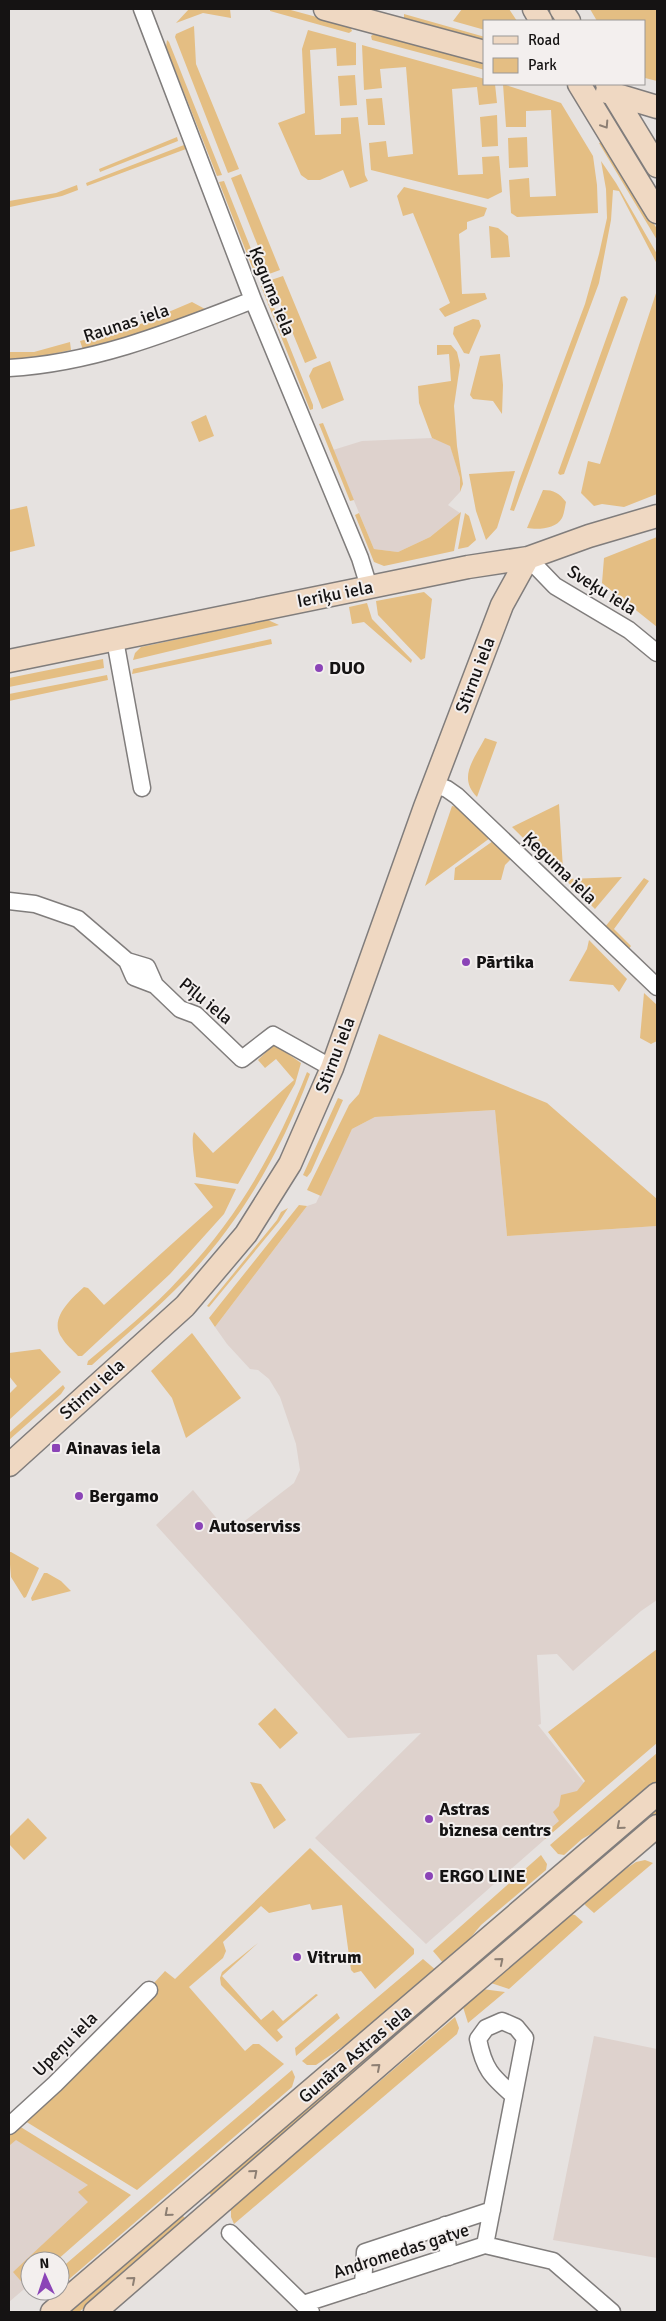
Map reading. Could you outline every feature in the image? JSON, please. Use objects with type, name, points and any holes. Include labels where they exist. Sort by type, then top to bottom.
[{"type":"main road","points":[[325,9],[483,51]]},
{"type":"main road","points":[[534,9],[540,20]]},
{"type":"main road","points":[[561,9],[568,20]]},
{"type":"main road","points":[[580,85],[657,212]]},
{"type":"main road","points":[[590,85],[610,89],[657,107]]},
{"type":"main road","points":[[610,89],[657,166]]},
{"type":"main road","name":"Ieriķu iela","points":[[9,662],[468,567],[528,558],[589,536],[657,516]]},
{"type":"main road","name":"Stirnu iela","points":[[9,1465],[185,1306],[246,1234],[290,1164],[332,1068],[433,784],[502,605],[528,558]]},
{"type":"main road","name":"Gunāra Astras iela","points":[[52,2312],[657,1794]]},
{"type":"main road","name":"Gunāra Astras iela","points":[[96,2312],[209,2212],[657,1826]]},
{"type":"main road","points":[[190,2193],[209,2212]]},
{"type":"street","name":"Ķeguma iela","points":[[142,9],[253,300],[360,558],[369,587]]},
{"type":"street","name":"Raunas iela","points":[[9,368],[78,360],[120,349],[253,300]]},
{"type":"street","name":"Sveķu iela","points":[[528,558],[555,586],[629,630],[657,653]]},
{"type":"street","points":[[115,640],[142,788]]},
{"type":"street","name":"Ķeguma iela","points":[[433,784],[447,789],[457,796],[657,987]]},
{"type":"street","name":"Pīļu iela","points":[[9,901],[35,904],[78,919],[127,961],[134,977],[155,985],[180,1010],[196,1016],[242,1058],[274,1035],[332,1068]]},
{"type":"street","name":"Upeņu iela","points":[[10,2124],[55,2084],[149,1990]]},
{"type":"street","points":[[485,2245],[514,2096]]},
{"type":"street","points":[[363,2285],[365,2252],[492,2210]]},
{"type":"street","points":[[445,2225],[449,2257]]},
{"type":"street","name":"Andromedas gatve","points":[[230,2233],[307,2308],[363,2285],[485,2245],[553,2261],[612,2312]]},
{"type":"shaded area","points":[[432,438],[450,445],[460,478],[460,492],[448,505],[460,513],[430,537],[398,552],[374,549],[333,450],[362,441]]},
{"type":"shaded area","points":[[495,1110],[507,1236],[657,1226],[657,1600],[641,1611],[573,1671],[557,1654],[537,1655],[541,1724],[538,1725],[585,1784],[560,1826],[426,1944],[315,1838],[421,1733],[348,1738],[156,1525],[193,1490],[229,1533],[294,1483],[300,1470],[296,1444],[280,1397],[269,1379],[258,1370],[250,1369],[227,1344],[215,1327],[307,1206],[316,1203],[352,1129],[375,1117]]},
{"type":"shaded area","points":[[594,2036],[657,2049],[657,2258],[553,2240]]},
{"type":"shaded area","points":[[18,2137],[105,2191],[63,2251],[20,2251],[20,2293],[9,2302],[9,2146]]},
{"type":"green space","points":[[189,9],[230,9],[231,18],[203,13],[176,23]]},
{"type":"green space","points":[[270,9],[287,9],[350,26],[352,31],[349,33],[270,11]]},
{"type":"green space","points":[[462,9],[509,9],[516,20],[483,20],[483,29],[453,21]]},
{"type":"green space","points":[[590,9],[657,9],[657,81],[646,78],[646,20],[596,20]]},
{"type":"green space","points":[[404,14],[483,36],[483,39],[404,18]]},
{"type":"green space","points":[[194,26],[196,64],[239,169],[228,173],[175,37],[176,34]]},
{"type":"green space","points":[[308,30],[356,43],[356,65],[337,66],[336,48],[310,50],[315,135],[341,134],[341,118],[358,117],[365,175],[368,181],[350,188],[343,170],[320,180],[308,180],[301,175],[278,123],[305,113],[302,49]]},
{"type":"green space","points":[[374,34],[483,63],[483,69],[372,40],[371,36]]},
{"type":"green space","points":[[167,40],[222,175],[217,176],[166,47]]},
{"type":"green space","points":[[362,45],[483,78],[483,85],[495,85],[497,103],[479,105],[477,87],[452,89],[458,175],[483,174],[482,157],[499,156],[502,192],[488,199],[371,170],[369,143],[386,141],[388,157],[413,154],[406,67],[380,69],[382,88],[364,90]]},
{"type":"green space","points":[[355,75],[357,105],[340,106],[338,76]]},
{"type":"green space","points":[[503,85],[561,103],[593,156],[598,213],[517,217],[511,213],[509,180],[529,178],[530,197],[556,196],[551,110],[526,111],[526,127],[506,127]]},
{"type":"green space","points":[[382,98],[385,125],[368,125],[366,99]]},
{"type":"green space","points":[[497,115],[498,146],[482,147],[480,117]]},
{"type":"green space","points":[[177,137],[178,141],[100,172],[99,169]]},
{"type":"green space","points":[[527,137],[528,167],[509,168],[508,138]]},
{"type":"green space","points":[[604,141],[657,229],[657,240],[599,143]]},
{"type":"green space","points":[[184,145],[186,149],[87,186],[86,183]]},
{"type":"green space","points":[[601,161],[616,183],[657,254],[657,264],[619,191],[613,190],[611,220],[599,283],[514,511],[510,510],[585,304],[599,254],[607,218],[606,189]]},
{"type":"green space","points":[[241,174],[280,270],[269,274],[231,178]]},
{"type":"green space","points":[[224,181],[261,274],[256,277],[219,182]]},
{"type":"green space","points":[[77,185],[78,190],[62,196],[10,207],[9,215],[9,201],[56,193]]},
{"type":"green space","points":[[404,187],[487,208],[484,216],[467,222],[467,229],[459,234],[462,294],[485,293],[487,299],[445,317],[439,309],[450,303],[413,213],[403,216],[397,196]]},
{"type":"green space","points":[[489,226],[498,228],[508,236],[510,257],[491,258]]},
{"type":"green space","points":[[283,276],[317,358],[305,363],[271,280]]},
{"type":"green space","points":[[265,285],[313,409],[310,410],[261,286]]},
{"type":"green space","points":[[657,290],[657,494],[624,507],[602,504],[594,506],[581,493],[588,461],[600,464]]},
{"type":"green space","points":[[625,296],[628,299],[564,474],[560,475],[558,473],[621,297]]},
{"type":"green space","points":[[192,302],[205,309],[134,335],[83,350],[80,341],[138,325]]},
{"type":"green space","points":[[473,319],[479,320],[481,326],[469,354],[464,353],[453,334],[454,327]]},
{"type":"green space","points":[[70,342],[71,350],[29,359],[9,360],[9,352],[34,352]]},
{"type":"green space","points":[[437,345],[451,345],[457,352],[460,365],[454,406],[457,446],[463,484],[460,492],[460,478],[450,446],[432,438],[419,403],[418,386],[451,381],[449,354],[437,355]]},
{"type":"green space","points":[[500,354],[503,385],[502,414],[493,401],[473,399],[470,395],[480,356]]},
{"type":"green space","points":[[330,361],[344,400],[322,409],[309,376],[313,368]]},
{"type":"green space","points":[[206,415],[214,436],[199,442],[191,422]]},
{"type":"green space","points":[[323,423],[354,500],[350,501],[319,424]]},
{"type":"green space","points":[[515,471],[497,528],[486,540],[476,511],[469,474]]},
{"type":"green space","points":[[543,490],[556,493],[566,502],[563,516],[559,522],[551,527],[541,529],[527,528]]},
{"type":"green space","points":[[27,506],[35,546],[10,552],[9,510]]},
{"type":"green space","points":[[461,512],[454,551],[384,566],[374,562],[355,515],[359,513],[374,549],[398,552],[430,537]]},
{"type":"green space","points":[[465,513],[469,516],[476,540],[468,547],[458,549]]},
{"type":"green space","points":[[657,537],[657,627],[602,583],[604,558]]},
{"type":"green space","points":[[424,592],[432,599],[425,658],[421,660],[378,615],[376,601]]},
{"type":"green space","points":[[367,603],[372,619],[412,660],[411,663],[364,622],[352,624],[349,607]]},
{"type":"green space","points":[[268,620],[279,625],[133,660],[135,653],[141,647]]},
{"type":"green space","points":[[271,639],[272,644],[132,674],[133,669]]},
{"type":"green space","points":[[103,659],[104,668],[9,687],[9,678]]},
{"type":"green space","points":[[107,675],[108,680],[9,701],[9,694]]},
{"type":"green space","points":[[485,738],[497,742],[477,797],[471,790],[468,775],[473,760]]},
{"type":"green space","points":[[559,804],[563,869],[567,879],[622,877],[595,909],[512,827]]},
{"type":"green space","points":[[452,806],[457,807],[490,838],[425,886]]},
{"type":"green space","points":[[493,841],[512,858],[505,865],[501,880],[454,880],[455,868]]},
{"type":"green space","points":[[644,878],[649,881],[614,929],[631,946],[628,950],[605,927]]},
{"type":"green space","points":[[589,940],[627,979],[619,992],[613,985],[569,981],[587,949]]},
{"type":"green space","points":[[644,993],[657,1005],[657,1041],[651,1044],[640,1038]]},
{"type":"green space","points":[[379,1034],[547,1103],[657,1199],[657,1226],[507,1236],[495,1110],[375,1117],[352,1129],[321,1196],[307,1190],[349,1105],[359,1094]]},
{"type":"green space","points":[[274,1044],[301,1063],[295,1084],[238,1184],[196,1177],[193,1147],[194,1132],[213,1153],[294,1080],[276,1059],[265,1068],[258,1060]]},
{"type":"green space","points":[[307,1072],[310,1074],[287,1130],[258,1183],[224,1234],[185,1280],[163,1302],[92,1365],[87,1365],[88,1361],[170,1288],[221,1231],[269,1155]]},
{"type":"green space","points":[[338,1098],[343,1100],[311,1172],[307,1177],[303,1175]]},
{"type":"green space","points":[[194,1183],[236,1189],[224,1214],[170,1274],[82,1356],[78,1356],[65,1343],[58,1331],[59,1317],[63,1310],[84,1287],[88,1288],[104,1305],[213,1207]]},
{"type":"green space","points":[[299,1205],[307,1206],[215,1327],[209,1318]]},
{"type":"green space","points":[[288,1208],[279,1222],[209,1307],[207,1306],[277,1220],[281,1212]]},
{"type":"green space","points":[[192,1333],[241,1398],[186,1438],[172,1398],[151,1371]]},
{"type":"green space","points":[[40,1349],[61,1372],[9,1420],[9,1394],[17,1386],[9,1376],[9,1353]]},
{"type":"green space","points":[[63,1385],[65,1388],[61,1394],[9,1440],[9,1433]]},
{"type":"green space","points":[[9,1552],[39,1568],[24,1598],[11,1577]]},
{"type":"green space","points":[[44,1573],[61,1581],[71,1591],[32,1601],[31,1598]]},
{"type":"green space","points":[[657,1649],[657,1743],[545,1839],[543,1835],[559,1821],[553,1812],[559,1806],[561,1795],[577,1791],[585,1781],[548,1732]]},
{"type":"green space","points":[[275,1708],[298,1733],[280,1749],[258,1724]]},
{"type":"green space","points":[[657,1753],[657,1781],[607,1825],[582,1839],[564,1855],[558,1854],[550,1845]]},
{"type":"green space","points":[[250,1782],[261,1784],[286,1820],[274,1829]]},
{"type":"green space","points":[[657,1805],[657,1813],[456,1986],[454,1980]]},
{"type":"green space","points":[[28,1818],[47,1838],[24,1860],[9,1844],[9,1837]]},
{"type":"green space","points":[[310,1848],[414,1949],[414,1954],[375,1989],[361,1971],[354,1973],[351,1970],[342,1905],[312,1910],[310,1904],[269,1913],[261,1906],[223,1942],[226,1951],[223,1958],[189,1987],[245,2051],[253,2044],[259,2044],[284,2064],[137,2190],[25,2121],[156,1989],[154,1983],[165,1971],[175,1979]]},
{"type":"green space","points":[[541,1855],[547,1864],[546,1870],[481,1925],[463,1947],[444,1964],[433,1951]]},
{"type":"green space","points":[[645,1860],[653,1863],[594,1913],[585,1905],[586,1896],[636,1862]]},
{"type":"green space","points":[[570,1914],[575,1915],[583,1922],[509,1989],[488,1982]]},
{"type":"green space","points":[[258,1943],[222,1976],[261,2020],[273,2010],[283,2021],[316,1994],[318,1995],[277,2030],[283,2037],[277,2042],[221,1985],[220,1978],[222,1972]]},
{"type":"green space","points":[[423,1959],[437,1971],[370,2028],[316,2065],[307,2065],[302,2061]]},
{"type":"green space","points":[[482,1989],[505,1992],[468,2023],[463,2007]]},
{"type":"green space","points":[[443,1990],[446,1996],[212,2197],[209,2192]]},
{"type":"green space","points":[[337,2013],[340,2018],[296,2056],[295,2048]]},
{"type":"green space","points":[[455,2017],[459,2028],[457,2034],[234,2224],[231,2217],[231,2208]]},
{"type":"green space","points":[[292,2070],[295,2077],[292,2087],[70,2278],[70,2260]]},
{"type":"green space","points":[[19,2126],[131,2195],[67,2251],[36,2251],[88,2202],[78,2192],[88,2185],[16,2140],[9,2146],[9,2136]]},
{"type":"green space","points":[[182,2215],[187,2220],[79,2312],[70,2312]]},
{"type":"green space","points":[[20,2265],[20,2280],[13,2272]]},
{"type":"place","name":"DUO","points":[[319,668]]},
{"type":"place","name":"Pārtika","points":[[466,962]]},
{"type":"place","name":"Ainavas iela","points":[[56,1448]]},
{"type":"place","name":"Bergamo","points":[[79,1496]]},
{"type":"place","name":"Autoserviss","points":[[199,1526]]},
{"type":"place","name":"Astras biznesa centrs","points":[[429,1819]]},
{"type":"place","name":"ERGO LINE","points":[[429,1876]]},
{"type":"place","name":"Vitrum","points":[[297,1957]]}]
